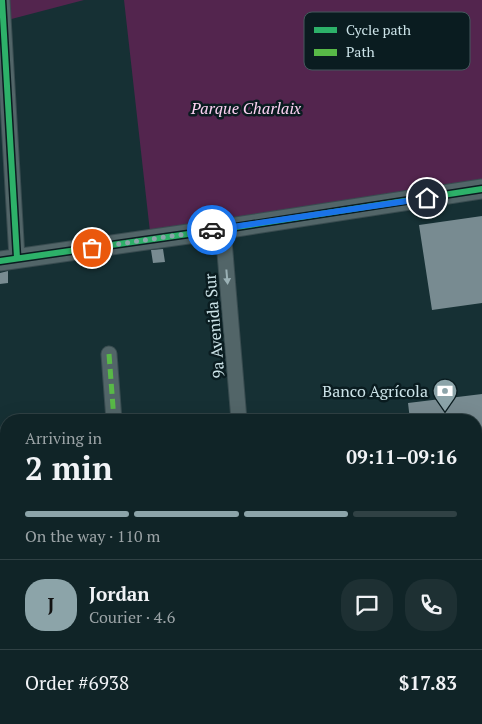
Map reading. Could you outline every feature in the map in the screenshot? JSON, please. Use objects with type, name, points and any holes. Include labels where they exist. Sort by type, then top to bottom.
[{"type":"street","points":[[2,7],[8,260],[482,190]]},
{"type":"street","name":"9a Avenida Sur","points":[[223,229],[238,414]]},
{"type":"street","points":[[109,354],[114,414]]},
{"type":"green space","points":[[0,0],[84,0],[0,22]]},
{"type":"green space","name":"Parque Charlaix","points":[[124,0],[482,0],[482,182],[150,232]]},
{"type":"building","points":[[482,216],[482,303],[432,310],[419,225]]},
{"type":"building","points":[[163,249],[165,262],[153,263],[151,250]]},
{"type":"building","points":[[8,271],[8,283],[0,284],[0,273]]},
{"type":"building","name":"Banco Agrícola","points":[[482,394],[482,414],[409,414],[408,403]]},
{"type":"marked path","points":[[109,354],[114,414]]},
{"type":"cycle path","points":[[2,0],[17,258]]},
{"type":"cycle path","points":[[0,261],[482,189]]},
{"type":"way so far","points":[[92,248],[212,230]]},
{"type":"place","name":"Banco Agrícola","points":[[445,412]]},
{"type":"route","points":[[212,230],[427,198]]}]
